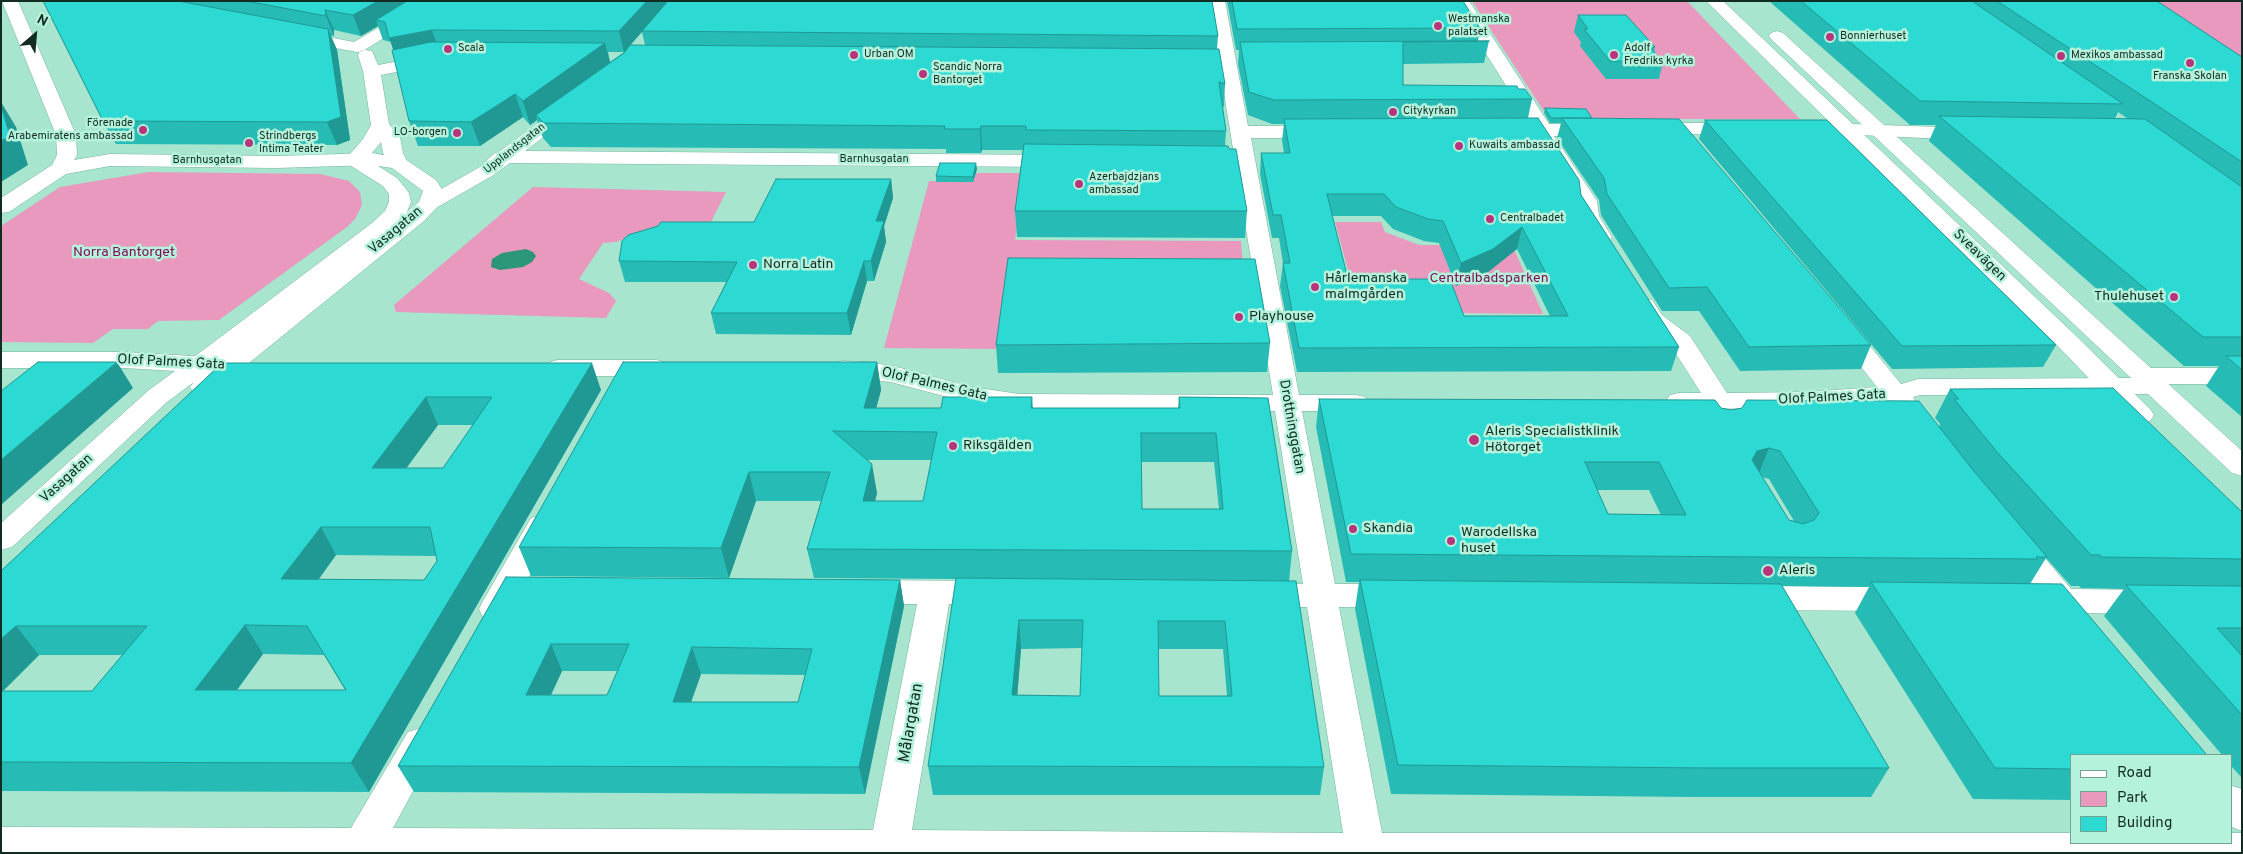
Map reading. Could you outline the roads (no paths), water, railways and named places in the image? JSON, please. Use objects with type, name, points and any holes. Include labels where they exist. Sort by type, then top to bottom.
[{"type":"street","points":[[1,207],[60,169],[67,155],[67,139],[61,120],[10,1]]},
{"type":"street","points":[[357,47],[435,1]]},
{"type":"street","name":"Drottninggatan","points":[[1217,1],[1222,62],[1240,132],[1236,163],[1287,403],[1338,596],[1366,852]]},
{"type":"street","points":[[1461,1],[1586,201],[1588,216],[1613,255]]},
{"type":"street","name":"Sveavägen","points":[[1714,1],[2064,338],[2155,430]]},
{"type":"street","name":"Sveavägen","points":[[1768,28],[2242,467]]},
{"type":"street","points":[[285,34],[357,47],[367,56],[372,71],[380,125],[390,137],[398,163]]},
{"type":"street","points":[[1473,56],[1497,56]]},
{"type":"street","points":[[1222,62],[1246,57]]},
{"type":"street","points":[[372,71],[449,58]]},
{"type":"street","name":"Upplandsgatan","points":[[429,204],[471,181],[582,99]]},
{"type":"street","points":[[355,160],[372,141],[380,125]]},
{"type":"street","points":[[1677,129],[1689,145]]},
{"type":"street","points":[[1489,130],[1755,129]]},
{"type":"street","points":[[1801,129],[1988,134]]},
{"type":"street","points":[[1240,132],[1333,132]]},
{"type":"street","points":[[67,139],[110,160]]},
{"type":"street","name":"Barnhusgatan","points":[[502,157],[1077,162]]},
{"type":"street","name":"Vasagatan","points":[[29,549],[170,415],[429,204],[433,191],[429,184],[398,163],[372,159],[355,160]]},
{"type":"street","name":"Barnhusgatan","points":[[60,169],[110,160],[277,162],[355,160]]},
{"type":"street","name":"Vasagatan","points":[[1,540],[158,396],[365,240],[395,214],[400,202],[399,193],[390,182],[355,160]]},
{"type":"street","points":[[1633,288],[1654,320],[1681,341],[1718,415]]},
{"type":"street","points":[[1830,313],[1919,423]]},
{"type":"street","name":"Olof Palmes Gata","points":[[1,360],[125,360],[228,366],[270,366]]},
{"type":"street","points":[[535,367],[679,368]]},
{"type":"street","points":[[613,396],[629,368]]},
{"type":"street","name":"Olof Palmes Gata","points":[[823,369],[875,371],[919,380],[970,395],[1019,402],[1366,403]]},
{"type":"street","name":"Olof Palmes Gata","points":[[1656,402],[1718,415],[1808,400],[1897,394],[1931,401],[2118,393],[2242,376]]},
{"type":"street","points":[[482,632],[521,589],[553,505]]},
{"type":"street","points":[[1994,520],[2089,633]]},
{"type":"street","points":[[836,592],[1024,593]]},
{"type":"street","name":"Målargatan","points":[[890,850],[935,592]]},
{"type":"street","points":[[1231,595],[1423,596]]},
{"type":"street","points":[[1726,598],[1926,599]]},
{"type":"street","points":[[2016,600],[2185,602]]},
{"type":"street","points":[[361,849],[435,718]]},
{"type":"street","points":[[2233,803],[2242,814]]},
{"type":"street","points":[[1,844],[361,849],[2242,852]]},
{"type":"place","name":"Westmanska palatset","points":[[1438,26]]},
{"type":"place","name":"Bonnierhuset","points":[[1830,37]]},
{"type":"place","name":"Scala","points":[[448,49]]},
{"type":"place","name":"Urban OM","points":[[854,55]]},
{"type":"place","name":"Adolf Fredriks kyrka","points":[[1614,55]]},
{"type":"place","name":"Mexikos ambassad","points":[[2061,56]]},
{"type":"place","name":"Franska Skolan","points":[[2190,63]]},
{"type":"place","name":"Scandic Norra Bantorget","points":[[923,74]]},
{"type":"place","name":"Citykyrkan","points":[[1393,112]]},
{"type":"place","name":"Förenade Arabemiratens ambassad","points":[[143,130]]},
{"type":"place","name":"LO-borgen","points":[[457,133]]},
{"type":"place","name":"Strindbergs Intima Teater","points":[[249,143]]},
{"type":"place","name":"Kuwaits ambassad","points":[[1459,146]]},
{"type":"place","name":"Azerbajdzjans ambassad","points":[[1079,184]]},
{"type":"place","name":"Centralbadet","points":[[1490,219]]},
{"type":"place","name":"Norra Latin","points":[[753,265]]},
{"type":"place","name":"Hårlemanska malmgården","points":[[1315,287]]},
{"type":"place","name":"Thulehuset","points":[[2174,297]]},
{"type":"place","name":"Playhouse","points":[[1239,317]]},
{"type":"place","name":"Aleris Specialistklinik Hötorget","points":[[1474,440]]},
{"type":"place","name":"Riksgälden","points":[[953,446]]},
{"type":"place","name":"Skandia","points":[[1353,529]]},
{"type":"place","name":"Warodellska huset","points":[[1451,541]]},
{"type":"place","name":"Aleris","points":[[1768,571]]},
{"type":"park label","name":"Norra Bantorget","points":[[124,253]]},
{"type":"park label","name":"Centralbadsparken","points":[[1489,279]]}]
